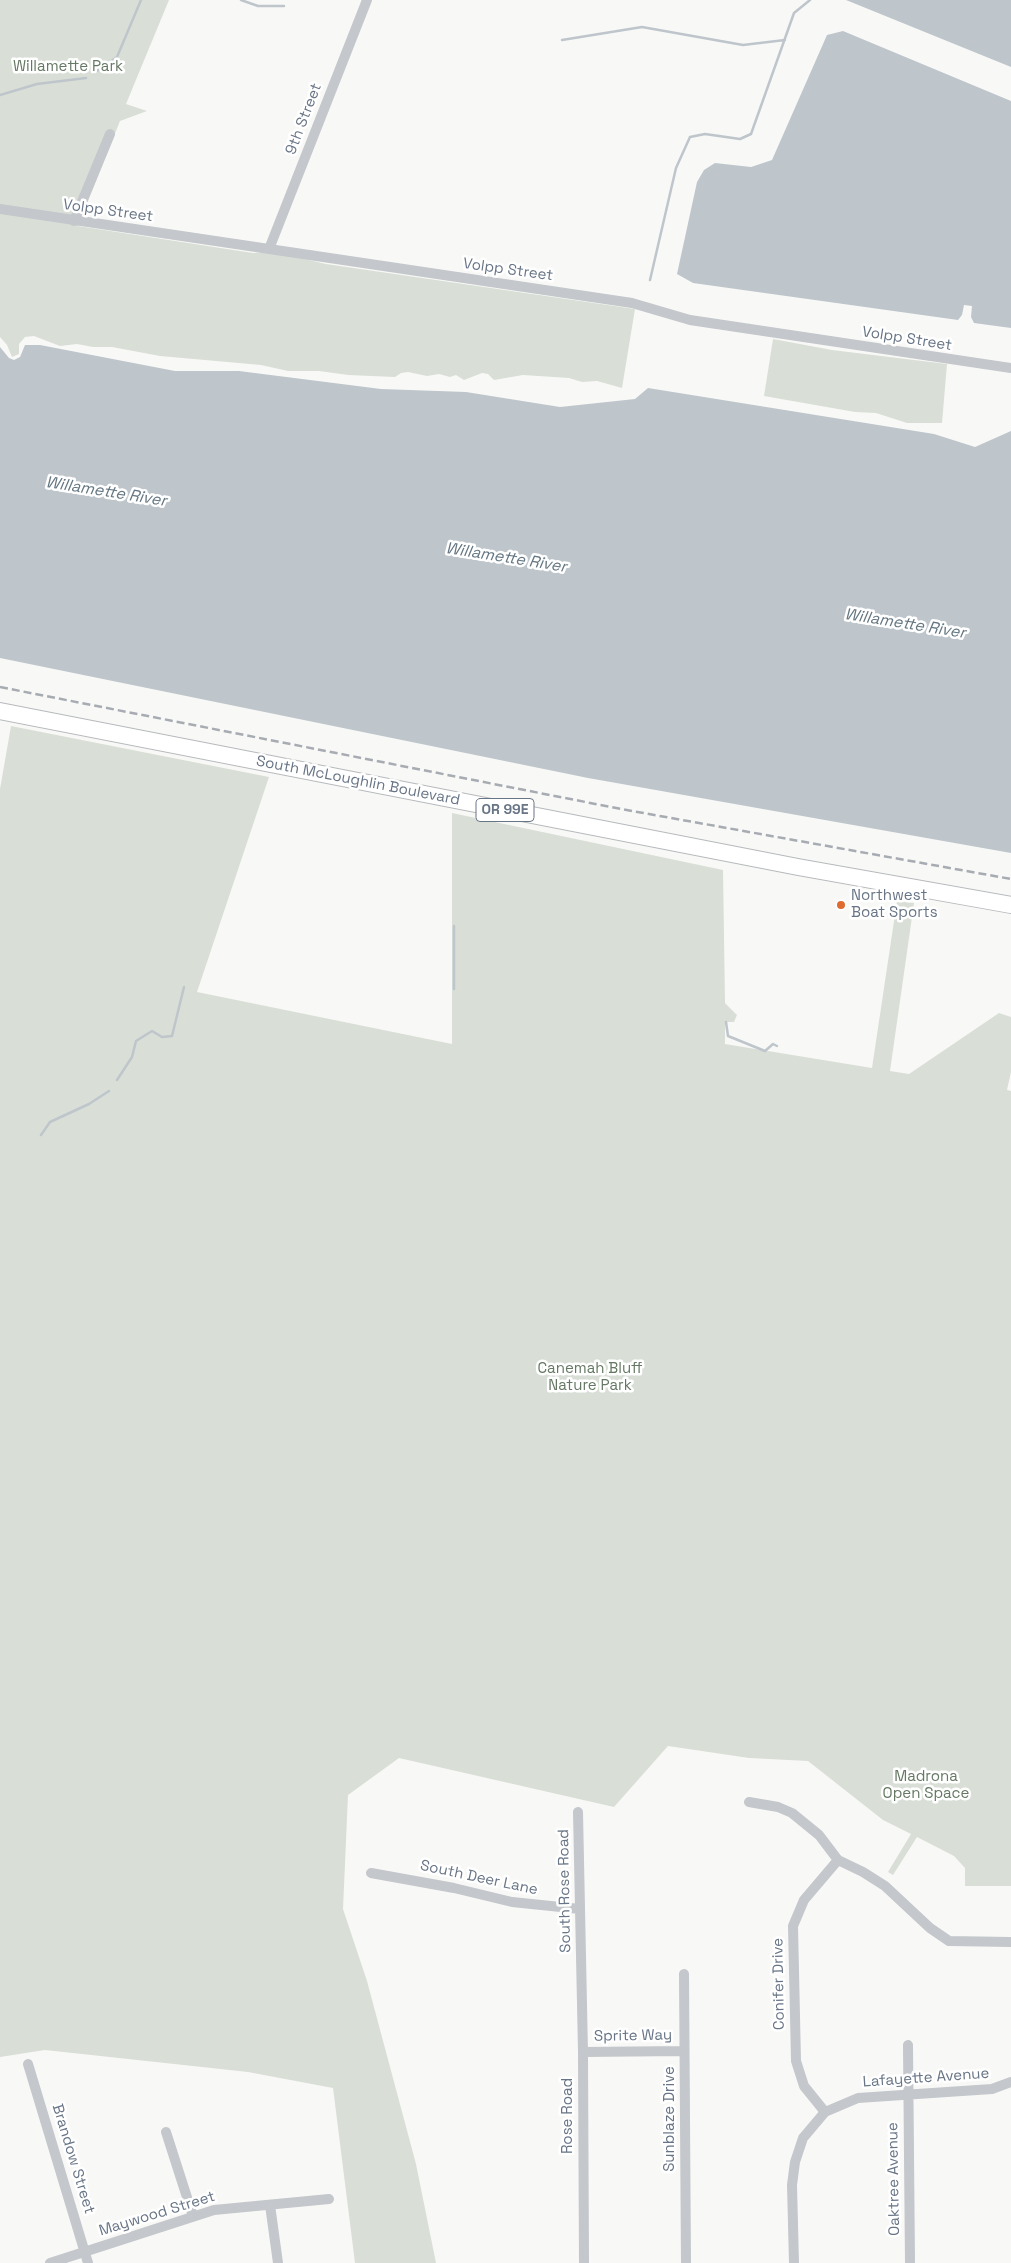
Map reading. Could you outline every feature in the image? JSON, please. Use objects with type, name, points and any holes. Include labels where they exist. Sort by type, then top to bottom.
[{"type":"highway","name":"South McLoughlin Boulevard","points":[[0,711],[798,868],[1011,905]]},
{"type":"street","name":"9th Street","points":[[270,249],[367,0]]},
{"type":"street","points":[[74,221],[110,134]]},
{"type":"street","name":"Volpp Street","points":[[0,209],[632,303],[690,320],[1011,368]]},
{"type":"street","points":[[749,1802],[778,1807],[792,1813],[819,1836],[838,1860],[864,1872],[885,1886],[930,1928],[948,1941],[1011,1942]]},
{"type":"street","name":"South Rose Road","points":[[578,1812],[581,1970]]},
{"type":"street","name":"Conifer Drive","points":[[825,2112],[804,2086],[796,2061],[793,1926],[804,1900],[838,1860]]},
{"type":"street","name":"South Deer Lane","points":[[371,1873],[454,1888],[512,1902],[580,1909]]},
{"type":"street","name":"Rose Road","points":[[581,1970],[584,2263]]},
{"type":"street","name":"Sunblaze Drive","points":[[684,1974],[686,2263]]},
{"type":"street","name":"Oaktree Avenue","points":[[908,2045],[910,2263]]},
{"type":"street","name":"Sprite Way","points":[[583,2052],[684,2051]]},
{"type":"street","name":"Brandow Street","points":[[28,2064],[88,2263]]},
{"type":"street","name":"Lafayette Avenue","points":[[794,2263],[792,2185],[794,2162],[803,2138],[825,2112],[858,2098],[992,2089],[1011,2082]]},
{"type":"street","points":[[166,2132],[193,2216]]},
{"type":"street","name":"Maywood Street","points":[[50,2263],[193,2216],[228,2208],[329,2199]]},
{"type":"street","points":[[270,2205],[278,2263]]},
{"type":"green space","name":"Willamette Park","points":[[0,0],[169,0],[126,104],[147,111],[120,121],[78,226],[253,253],[274,252],[326,264],[635,309],[622,388],[597,381],[582,382],[569,378],[523,375],[494,380],[488,374],[482,373],[464,380],[456,375],[450,377],[439,374],[427,376],[408,372],[401,373],[395,377],[348,375],[319,371],[288,371],[261,365],[160,356],[112,347],[93,347],[77,344],[60,346],[34,336],[25,337],[19,344],[19,354],[12,357],[7,345],[0,337]]},
{"type":"green space","points":[[773,339],[832,350],[947,364],[942,423],[907,423],[876,413],[855,412],[764,396]]},
{"type":"green space","name":"Canemah Bluff Nature Park","points":[[11,726],[269,777],[197,992],[452,1044],[452,813],[723,870],[725,1003],[737,1015],[734,1022],[725,1022],[725,1044],[872,1068],[897,901],[914,903],[890,1071],[909,1074],[999,1013],[1011,1017],[1011,1072],[1007,1090],[1011,1091],[1011,1886],[965,1886],[965,1868],[954,1856],[917,1837],[893,1875],[888,1872],[911,1834],[883,1820],[808,1761],[749,1758],[668,1746],[614,1807],[399,1758],[348,1795],[343,1909],[367,1981],[416,2164],[436,2263],[355,2263],[333,2088],[248,2072],[45,2050],[0,2057],[0,789]]},
{"type":"water","points":[[846,0],[1011,0],[1011,67]]},
{"type":"water","points":[[843,31],[1011,101],[1011,328],[974,323],[971,317],[972,306],[964,305],[962,315],[958,320],[693,283],[677,274],[697,182],[704,170],[715,163],[751,167],[772,160],[827,35]]},
{"type":"water","name":"Willamette River","points":[[25,345],[40,345],[175,371],[239,371],[381,389],[466,392],[560,407],[635,399],[648,388],[934,434],[975,447],[1011,431],[1011,853],[588,778],[0,658],[0,347],[9,358],[14,360],[20,357]]},
{"type":"waterway","points":[[94,73],[117,57],[141,0]]},
{"type":"waterway","points":[[241,0],[258,6],[284,6]]},
{"type":"waterway","points":[[650,280],[676,168],[690,137],[705,134],[740,139],[751,134],[794,13],[810,0]]},
{"type":"waterway","points":[[562,40],[642,27],[743,45],[785,40]]},
{"type":"waterway","points":[[0,95],[37,84],[86,78]]},
{"type":"waterway","points":[[454,926],[454,989]]},
{"type":"waterway","points":[[117,1080],[132,1057],[136,1041],[152,1031],[162,1037],[172,1036],[184,987]]},
{"type":"waterway","points":[[726,1022],[728,1036],[765,1051],[773,1044],[777,1046]]},
{"type":"waterway","points":[[41,1135],[50,1122],[89,1104],[109,1091]]},
{"type":"railway","points":[[0,687],[621,809],[1011,879]]},
{"type":"place","name":"Northwest Boat Sports","points":[[841,905]]},
{"type":"park label","name":"Madrona Open Space","points":[[926,1786]]}]
